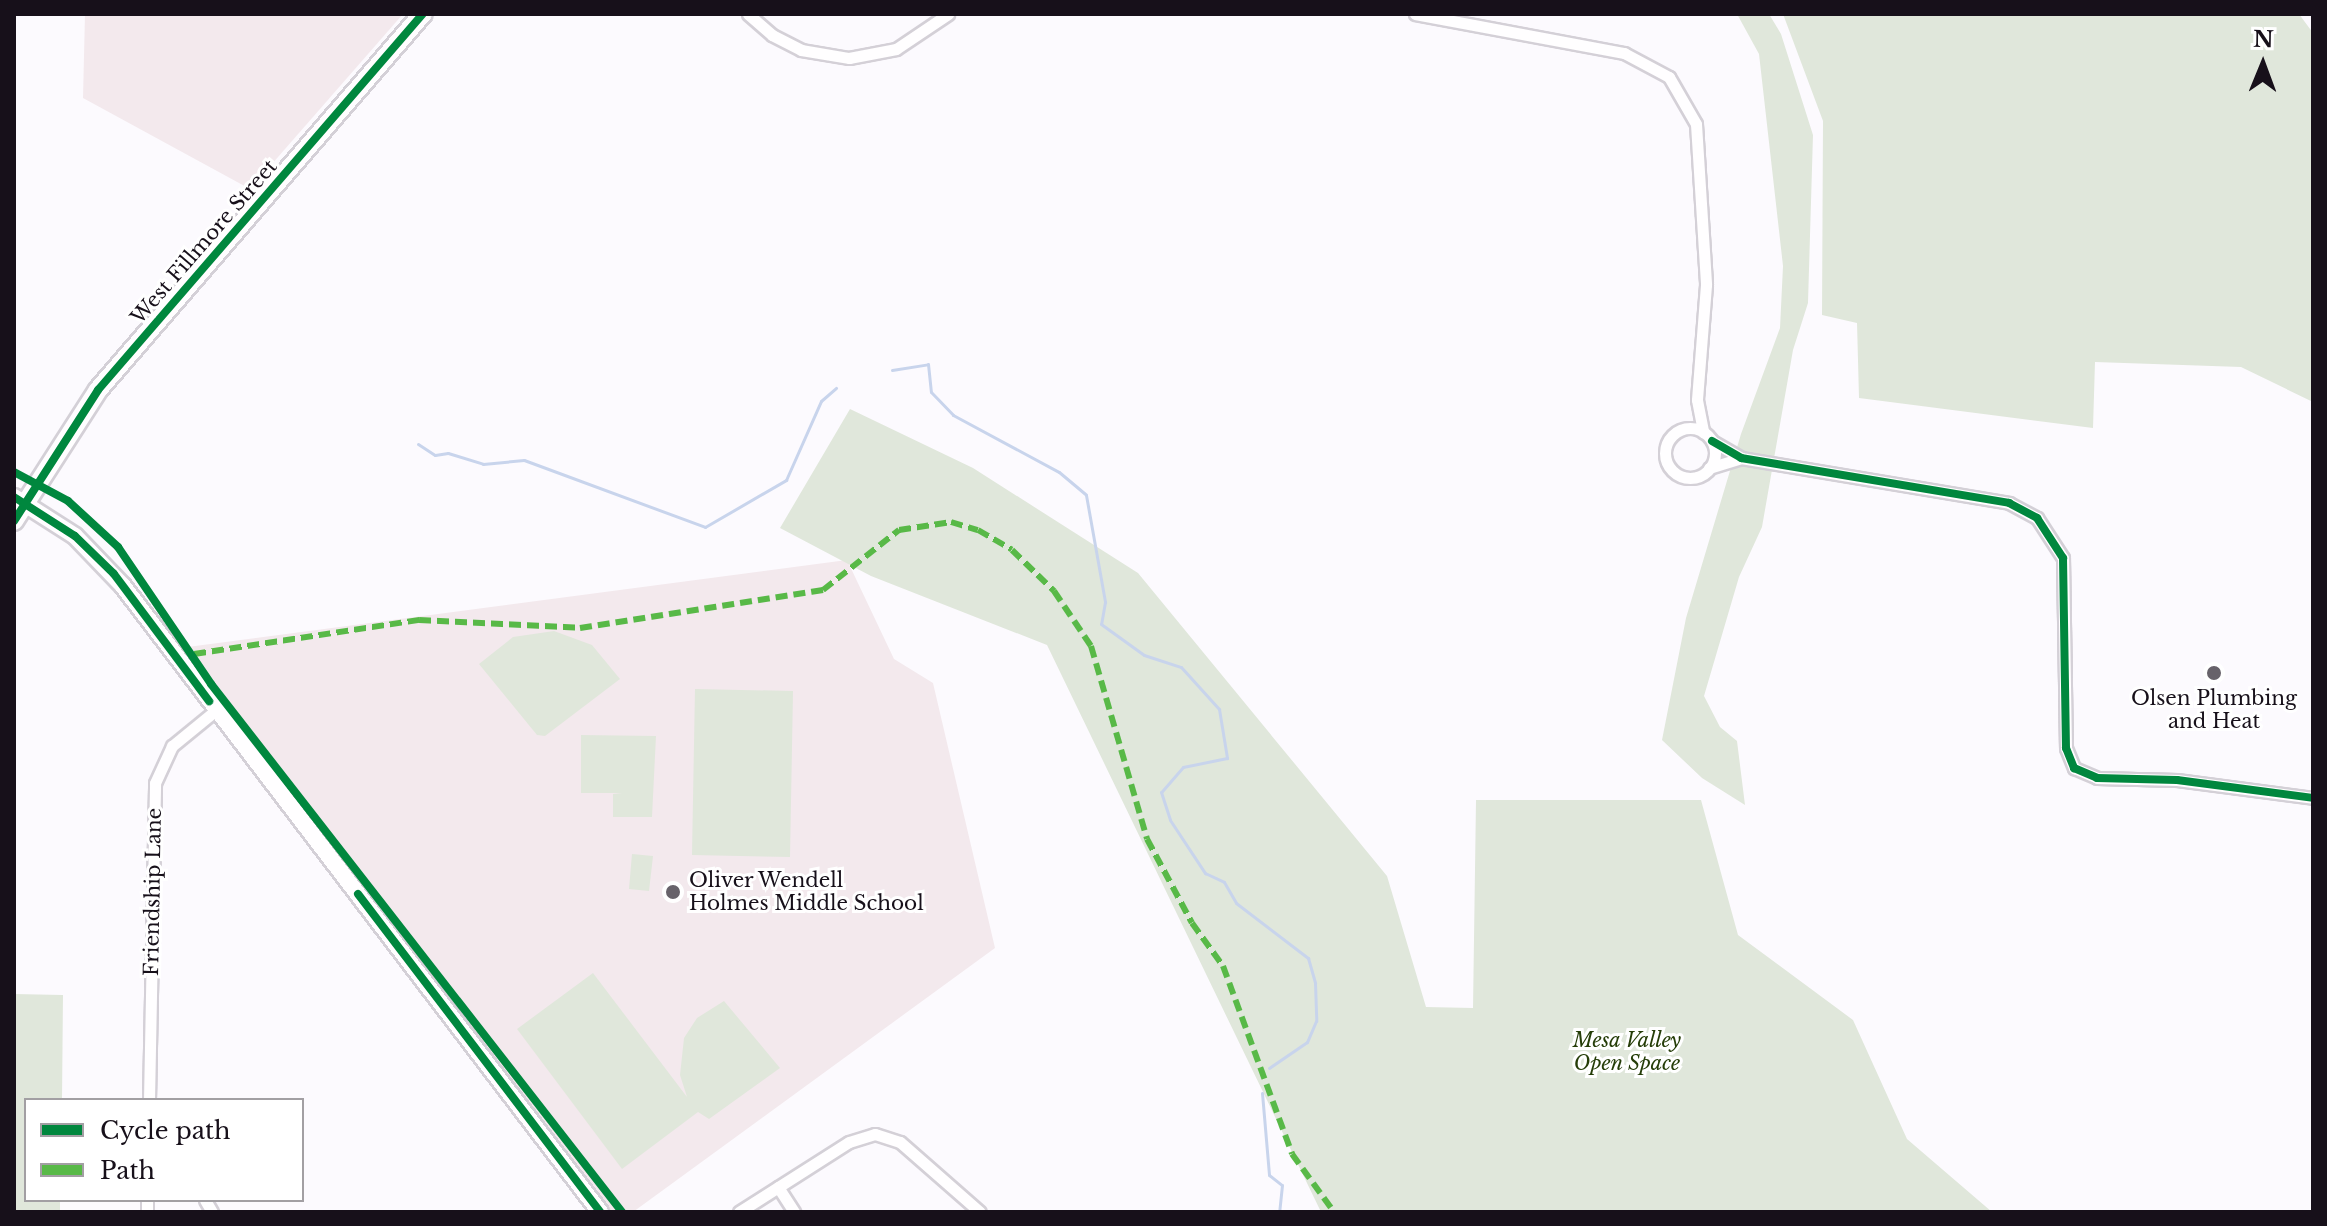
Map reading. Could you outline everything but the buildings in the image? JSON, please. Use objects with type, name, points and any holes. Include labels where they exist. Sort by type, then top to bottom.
[{"type":"main road","name":"West Fillmore Street","points":[[14,521],[20,500],[98,390],[423,14]]},
{"type":"main road","points":[[20,500],[75,536],[114,574],[600,1212]]},
{"type":"street","points":[[748,14],[772,35],[801,50],[849,58],[896,49],[948,14]]},
{"type":"street","points":[[1415,14],[1624,53],[1669,77],[1696,124],[1706,311],[1697,400],[1683,429],[1666,446],[1669,465],[1689,477],[1741,458]]},
{"type":"street","points":[[1697,400],[1714,458],[1709,468]]},
{"type":"street","points":[[1683,429],[1708,436],[1741,458],[1907,482],[2009,503],[2037,518],[2053,538],[2063,558],[2066,748],[2074,768],[2097,778],[2313,798]]},
{"type":"street","name":"Friendship Lane","points":[[149,1098],[155,783],[172,746],[216,710]]},
{"type":"street","points":[[739,1212],[857,1138],[883,1135],[900,1142],[980,1212]]},
{"type":"street","points":[[778,1187],[794,1212]]},
{"type":"shaded area","points":[[85,14],[403,14],[250,189],[83,98]]},
{"type":"shaded area","name":"Oliver Wendell Holmes Middle School","points":[[847,560],[894,659],[933,683],[995,948],[633,1212],[608,1212],[180,648]]},
{"type":"green space","points":[[1737,14],[1769,14],[1781,34],[1813,135],[1808,303],[1793,350],[1762,527],[1739,577],[1704,696],[1720,727],[1737,741],[1745,805],[1702,778],[1662,740],[1686,618],[1741,434],[1780,328],[1783,266],[1759,54]]},
{"type":"green space","points":[[1783,14],[2299,14],[2313,33],[2313,402],[2241,367],[2095,362],[2093,428],[1859,398],[1857,323],[1822,315],[1823,121]]},
{"type":"green space","name":"Mesa Valley Open Space","points":[[850,409],[973,468],[1138,573],[1387,876],[1426,1007],[1473,1008],[1476,800],[1701,800],[1738,935],[1853,1020],[1907,1139],[1992,1212],[1321,1212],[1047,645],[871,576],[780,528]]},
{"type":"green space","points":[[554,631],[592,645],[620,679],[545,736],[537,735],[479,664],[513,637]]},
{"type":"green space","points":[[695,689],[793,691],[790,857],[692,855]]},
{"type":"green space","points":[[581,735],[656,736],[652,817],[613,817],[613,794],[622,793],[581,793]]},
{"type":"green space","points":[[632,854],[653,856],[649,891],[629,889]]},
{"type":"green space","points":[[593,973],[687,1097],[680,1075],[684,1038],[697,1018],[724,1001],[780,1068],[709,1119],[698,1112],[622,1169],[517,1029]]},
{"type":"green space","points":[[14,994],[63,995],[62,1098],[24,1098],[24,1202],[60,1202],[60,1212],[14,1212]]},
{"type":"waterway","points":[[892,370],[928,364],[931,392],[953,415],[1059,472],[1086,495],[1105,602],[1101,624],[1144,655],[1181,667],[1219,709],[1227,758],[1183,767],[1161,792],[1170,820],[1205,873],[1224,882],[1236,903],[1308,958],[1315,983],[1316,1021],[1307,1042],[1269,1068]]},
{"type":"waterway","points":[[418,444],[435,455],[448,453],[483,464],[524,460],[705,527],[786,480],[821,401],[836,388]]},
{"type":"waterway","points":[[1262,1093],[1269,1175],[1282,1185],[1279,1212]]},
{"type":"marked path","points":[[194,654],[419,620],[580,628],[823,590],[899,530],[951,522],[978,530],[1012,550],[1054,591],[1091,646],[1147,839],[1192,923],[1223,966],[1292,1154],[1334,1212]]},
{"type":"cycle path","points":[[14,521],[98,390],[423,14]]},
{"type":"cycle path","points":[[1712,441],[1741,458],[2009,503],[2037,518],[2063,558],[2066,748],[2074,768],[2097,778],[2177,780],[2313,798]]},
{"type":"cycle path","points":[[14,472],[68,501],[118,547],[211,684],[622,1212]]},
{"type":"cycle path","points":[[14,497],[75,536],[114,574],[209,701]]},
{"type":"cycle path","points":[[358,894],[600,1212]]},
{"type":"place","name":"Olsen Plumbing and Heat","points":[[2214,673]]},
{"type":"place","name":"Oliver Wendell Holmes Middle School","points":[[673,892]]}]
